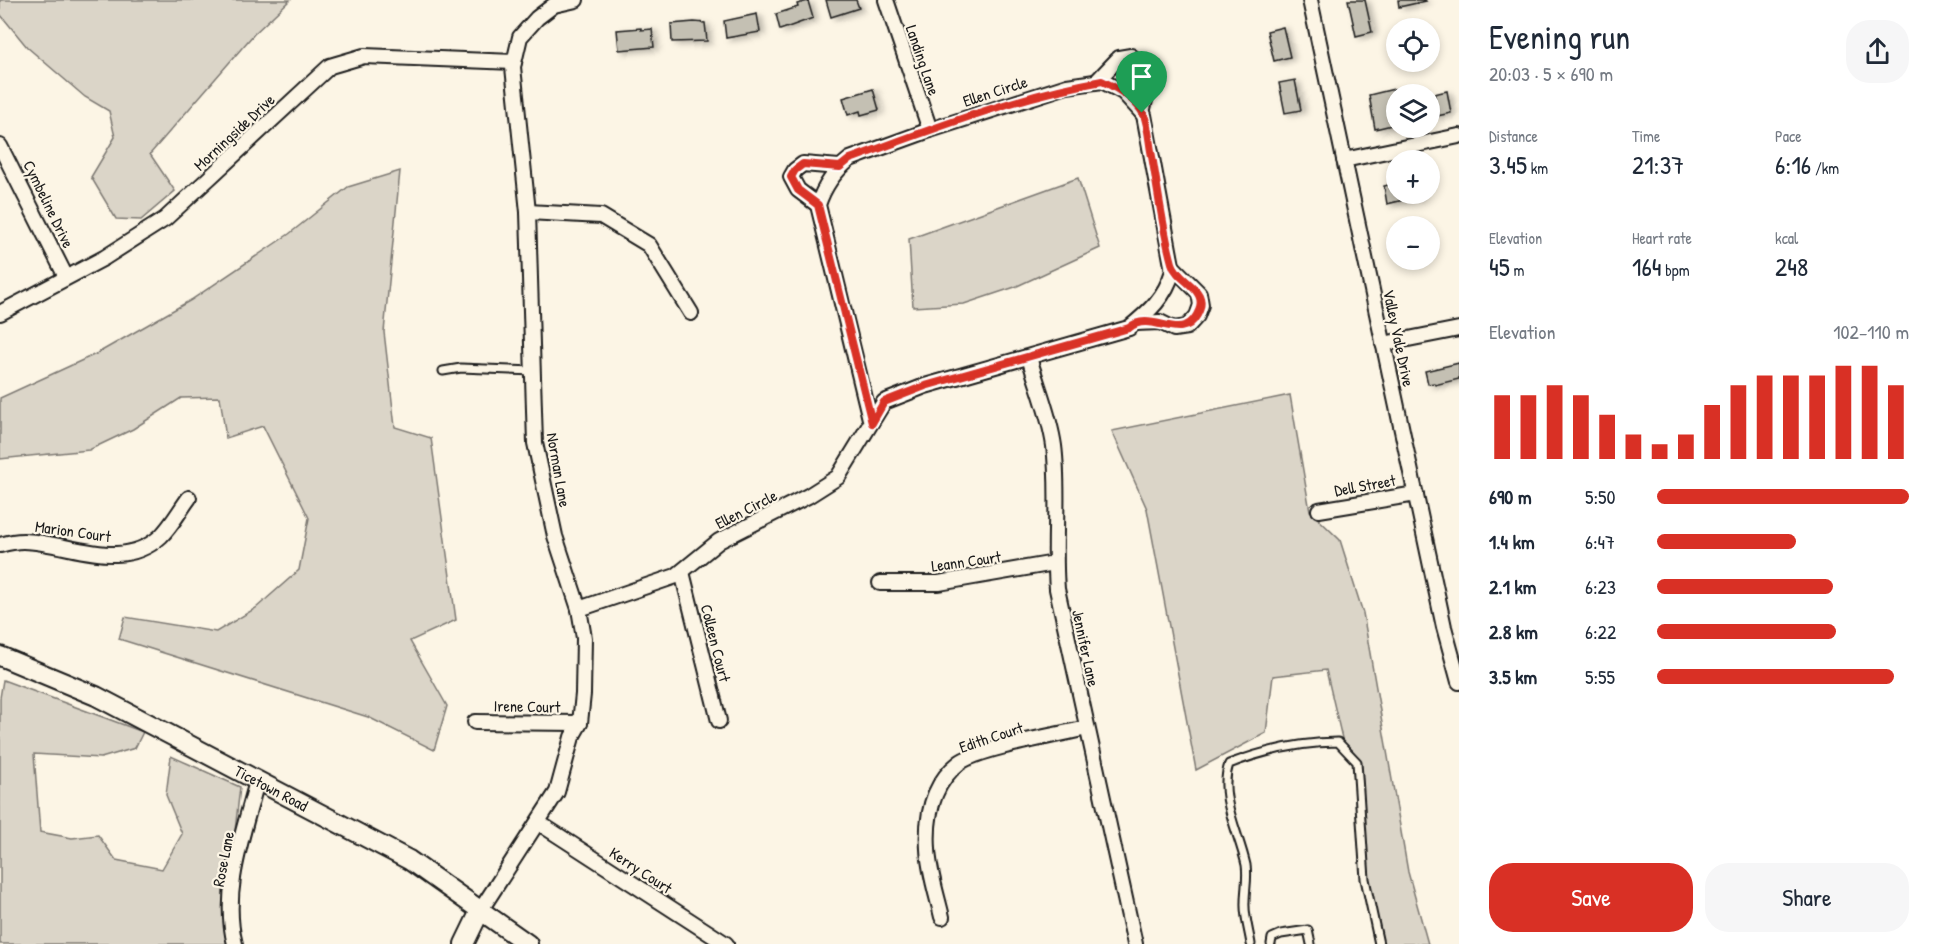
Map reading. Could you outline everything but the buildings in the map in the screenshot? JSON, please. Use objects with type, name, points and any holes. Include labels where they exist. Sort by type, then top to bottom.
[{"type":"street","name":"Norman Lane","points":[[480,911],[557,792],[572,736],[580,723],[585,668],[579,609],[555,536],[535,443],[528,212],[514,62],[520,37],[537,18],[554,5],[572,0]]},
{"type":"street","name":"Landing Lane","points":[[886,0],[930,130]]},
{"type":"street","name":"Valley Vale Drive","points":[[1310,0],[1383,344],[1458,676]]},
{"type":"street","name":"Morningside Drive","points":[[0,313],[165,219],[330,66],[364,56],[514,62]]},
{"type":"street","name":"Ellen Circle","points":[[579,609],[676,576],[719,541],[799,501],[838,477],[884,402],[925,386],[1129,328],[1166,291],[1172,266],[1142,113],[1148,76],[1145,67],[1131,56],[1119,58],[1097,81],[1067,86],[930,130],[850,159],[840,167],[822,192],[818,205]]},
{"type":"street","points":[[1097,81],[1102,81],[1123,92],[1142,113]]},
{"type":"street","points":[[1344,160],[1459,136]]},
{"type":"street","name":"Cymbeline Drive","points":[[0,146],[66,277]]},
{"type":"street","points":[[840,167],[803,164],[795,170],[791,177],[798,190],[818,205],[872,423]]},
{"type":"street","points":[[528,212],[601,216],[649,245],[691,313]]},
{"type":"street","name":"Ellen Circle","points":[[1136,322],[1160,322],[1174,329],[1187,327],[1197,316],[1201,305],[1199,293],[1172,266]]},
{"type":"street","points":[[1383,344],[1459,329]]},
{"type":"street","name":"Jennifer Lane","points":[[1029,357],[1054,443],[1057,479],[1055,563],[1067,639],[1136,944]]},
{"type":"street","name":"Dell Street","points":[[1319,510],[1416,494]]},
{"type":"street","name":"Marion Court","points":[[0,545],[20,541],[92,553],[130,554],[148,546],[163,534],[189,498]]},
{"type":"street","name":"Leann Court","points":[[880,583],[939,583],[1055,563]]},
{"type":"street","name":"Colleen Court","points":[[681,572],[719,722]]},
{"type":"street","name":"Ticetown Road","points":[[0,656],[96,696],[409,860],[528,944]]},
{"type":"street","name":"Irene Court","points":[[474,722],[580,723]]},
{"type":"street","name":"Edith Court","points":[[942,917],[928,851],[927,818],[937,788],[960,762],[993,750],[1087,728]]},
{"type":"street","name":"Rose Lane","points":[[235,944],[232,931],[233,878],[257,781]]},
{"type":"street","name":"Kerry Court","points":[[539,823],[726,944]]},
{"type":"street","points":[[464,944],[480,911]]},
{"type":"lane","points":[[443,371],[460,368],[534,371]]},
{"type":"lane","points":[[1251,944],[1245,903],[1246,866],[1229,803],[1225,776],[1229,764],[1242,759],[1318,742],[1338,742],[1357,762],[1365,879],[1379,944]]},
{"type":"lane","points":[[1271,944],[1272,939],[1281,934],[1308,930],[1311,944]]},
{"type":"shaded area","points":[[0,0],[290,0],[254,34],[150,154],[175,191],[141,220],[116,219],[91,177],[115,137],[109,111],[85,97],[27,47],[0,14]]},
{"type":"shaded area","points":[[400,171],[384,332],[395,427],[431,438],[456,620],[410,641],[447,706],[434,750],[368,717],[119,639],[125,617],[216,632],[256,608],[299,570],[309,518],[263,426],[226,438],[220,397],[181,398],[133,429],[89,450],[0,459],[0,398],[98,353],[191,300],[289,234],[348,187]]},
{"type":"shaded area","points":[[1078,178],[1100,248],[1015,287],[964,304],[913,307],[909,239]]},
{"type":"shaded area","points":[[1290,395],[1310,511],[1340,540],[1363,613],[1408,872],[1428,944],[1379,944],[1365,879],[1357,762],[1344,747],[1326,670],[1273,676],[1266,733],[1196,770],[1147,509],[1112,431]]},
{"type":"shaded area","points":[[3,680],[143,732],[135,748],[101,758],[34,754],[40,832],[72,838],[98,835],[116,860],[162,869],[182,834],[166,795],[171,756],[240,787],[229,883],[228,944],[0,944],[0,698]]},
{"type":"route","points":[[1102,81],[1123,92],[1142,113],[1172,266],[1199,293],[1201,305],[1197,316],[1187,327],[1174,329],[1160,322],[1136,322],[1129,328],[925,386],[884,402],[872,423],[818,205],[798,190],[791,177],[795,170],[803,164],[840,167],[850,159],[930,130],[1067,86],[1102,81]]}]
